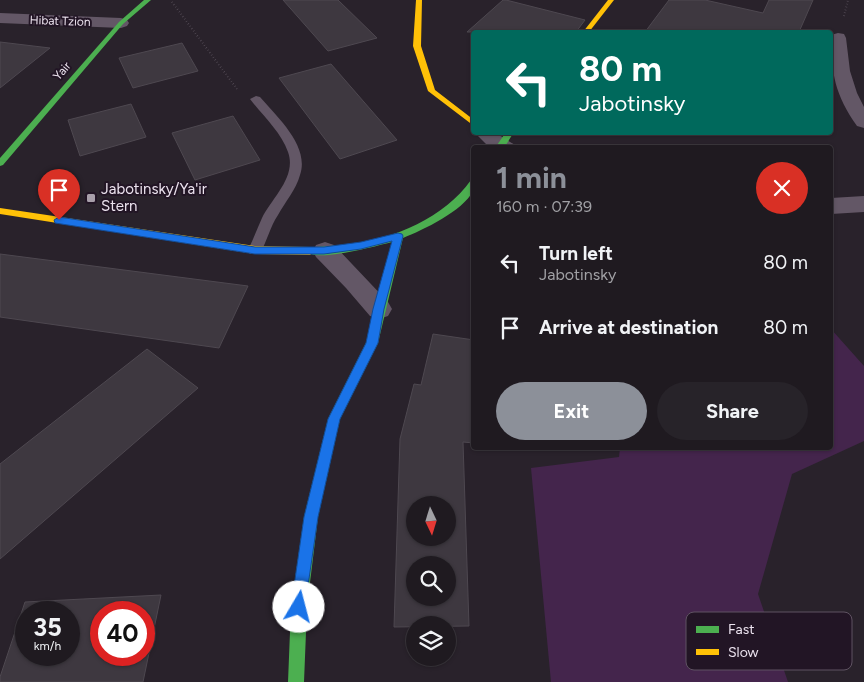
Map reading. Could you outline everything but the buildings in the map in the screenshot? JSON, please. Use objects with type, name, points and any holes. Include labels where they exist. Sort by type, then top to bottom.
[{"type":"street","name":"Yair","points":[[0,163],[121,24],[148,0]]},
{"type":"street","points":[[419,0],[417,46],[432,92],[471,122]]},
{"type":"street","points":[[588,30],[611,0]]},
{"type":"street","name":"Hibat Tzion","points":[[0,18],[121,24]]},
{"type":"street","points":[[838,38],[838,56],[841,72],[850,97],[864,122]]},
{"type":"street","points":[[432,92],[458,96]]},
{"type":"street","points":[[489,135],[504,143]]},
{"type":"street","points":[[0,211],[255,250],[324,251],[398,236],[430,221],[459,202],[471,186]]},
{"type":"street","points":[[833,206],[864,204]]},
{"type":"street","points":[[296,682],[299,607],[311,517],[334,419],[372,343],[398,236]]},
{"type":"street","points":[[324,251],[356,281],[379,309]]},
{"type":"lane","points":[[255,250],[269,219],[286,193],[293,176],[296,159],[291,145],[256,99]]},
{"type":"path","points":[[171,0],[246,102],[256,99]]},
{"type":"shaded area","points":[[833,331],[864,366],[864,441],[792,474],[758,594],[764,612],[686,612],[686,670],[784,670],[788,682],[551,682],[531,468],[619,457],[620,450],[833,450]]},
{"type":"traffic: fast","points":[[0,163],[121,23],[148,0]]},
{"type":"traffic: fast","points":[[501,145],[508,135]]},
{"type":"traffic: fast","points":[[310,251],[329,251],[368,245],[406,233],[457,203],[471,186]]},
{"type":"traffic: fast","points":[[296,682],[299,607],[311,517],[334,419],[372,343],[398,236]]},
{"type":"traffic: slow","points":[[419,0],[417,46],[432,91],[471,122]]},
{"type":"traffic: slow","points":[[588,30],[611,0]]},
{"type":"traffic: slow","points":[[0,211],[255,250],[310,251]]},
{"type":"place","name":"Jabotinsky/Ya'ir Stern","points":[[91,198]]},
{"type":"route","points":[[59,220],[255,250],[324,251],[398,236],[372,343],[334,419],[311,517],[299,607]]}]
